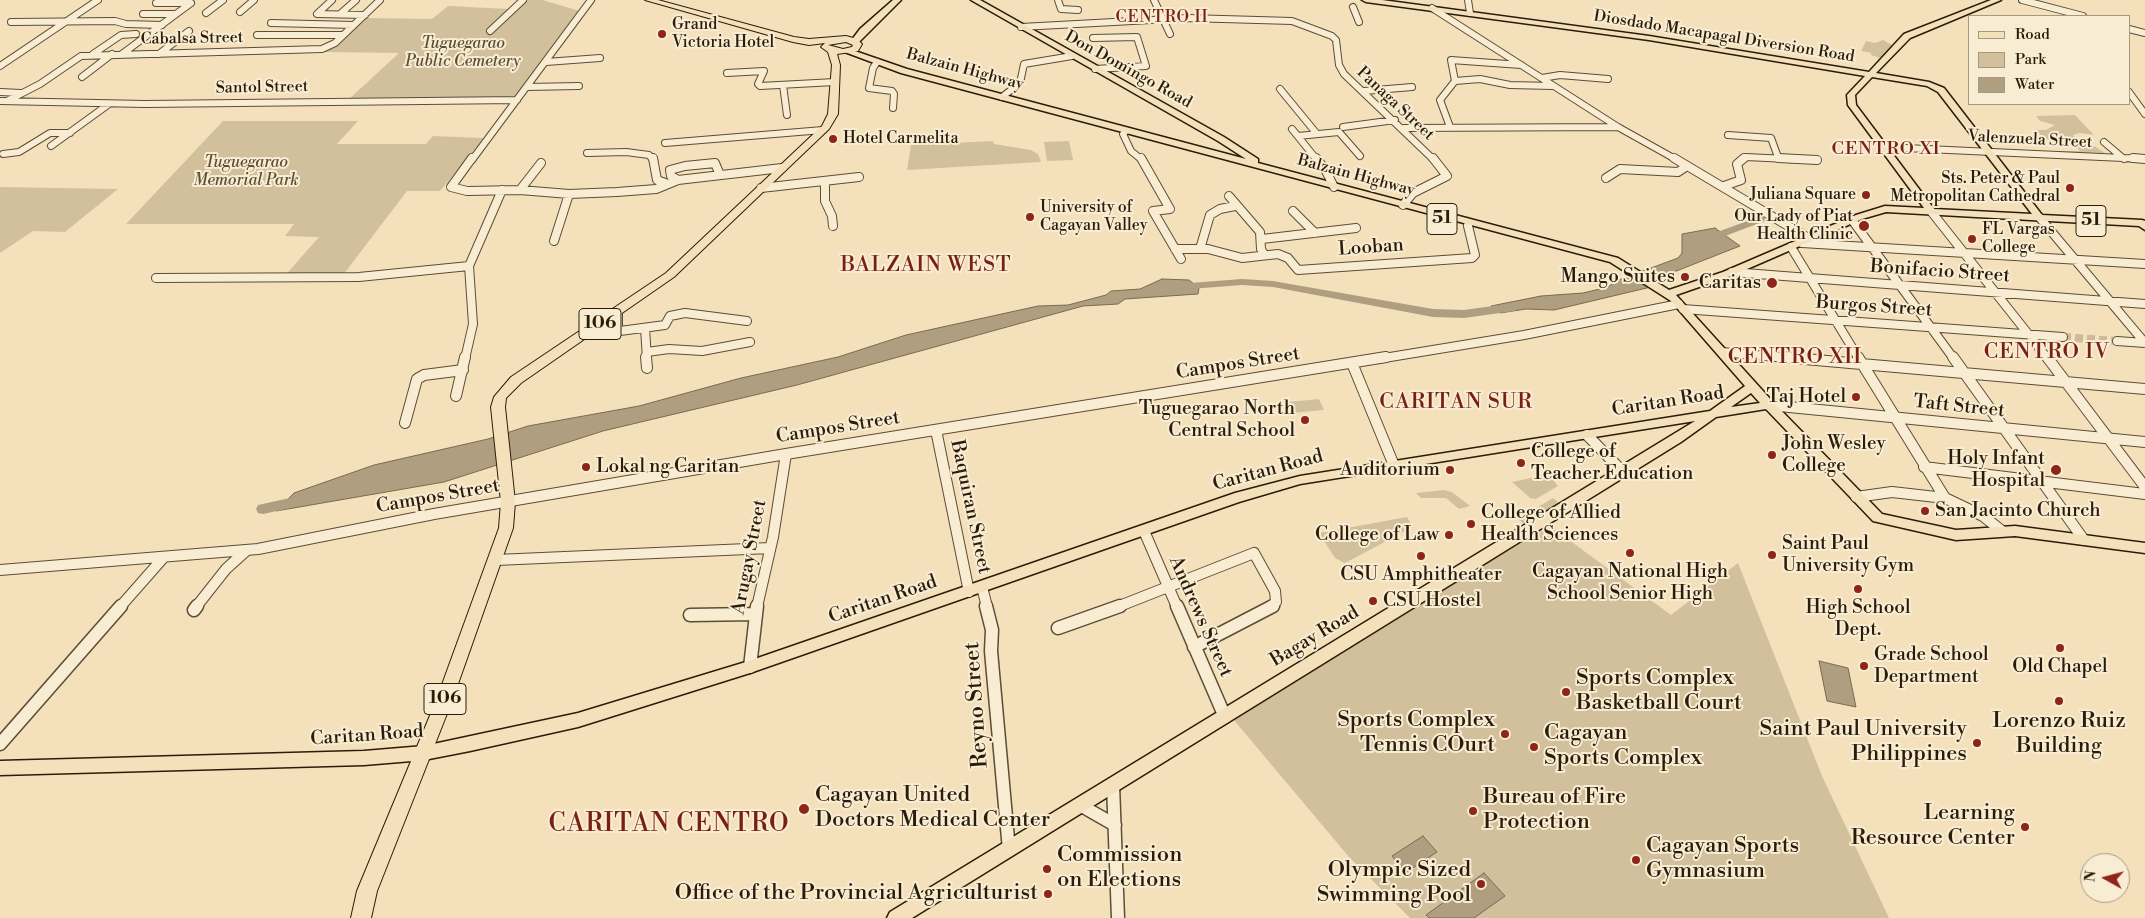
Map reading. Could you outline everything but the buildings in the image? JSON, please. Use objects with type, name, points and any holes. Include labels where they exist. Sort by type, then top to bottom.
[{"type":"highway","points":[[649,0],[830,49],[851,50]]},
{"type":"highway","points":[[793,39],[809,42],[839,40],[851,50]]},
{"type":"highway","points":[[830,49],[828,43],[839,40]]},
{"type":"highway","name":"106","points":[[361,918],[367,891],[424,753],[496,560],[506,528],[508,502],[498,407],[500,397],[507,388],[670,275],[824,130],[833,114],[835,62],[830,49]]},
{"type":"highway","points":[[835,62],[851,50]]},
{"type":"main road","points":[[851,50],[863,31],[897,0]]},
{"type":"main road","name":"Don Domingo Road","points":[[975,0],[1221,139],[1262,168]]},
{"type":"main road","name":"Diosdado Macapagal Diversion Road","points":[[1366,0],[1649,38],[1923,82],[1938,87],[2040,218]]},
{"type":"main road","points":[[1930,210],[1858,115],[1850,100],[1853,92],[1907,36],[1997,0]]},
{"type":"main road","points":[[839,40],[863,31]]},
{"type":"main road","name":"51","points":[[851,50],[874,61]]},
{"type":"main road","name":"Balzain Highway","points":[[874,61],[901,71],[1224,158],[1614,260],[1674,299],[1769,405],[1856,498],[1878,518],[1956,535],[2002,531],[2145,548]]},
{"type":"main road","name":"Balzain Highway","points":[[1262,168],[1468,226],[1626,267]]},
{"type":"main road","name":"51","points":[[1674,299],[1723,280],[1730,273],[1852,220],[1885,209],[1930,210],[2144,224]]},
{"type":"main road","name":"Bagay Road","points":[[896,918],[1677,439],[1753,386]]},
{"type":"main road","name":"Caritan Road","points":[[0,768],[286,761],[364,758],[424,753],[578,720],[750,667],[1235,498],[1300,480],[1710,416],[1769,405]]},
{"type":"street","points":[[0,66],[98,0]]},
{"type":"street","points":[[206,13],[223,0]]},
{"type":"street","points":[[240,12],[254,0]]},
{"type":"street","points":[[332,0],[317,14],[365,14]]},
{"type":"street","points":[[340,14],[356,0]]},
{"type":"street","name":"Cabalsa Street","points":[[2,103],[24,93],[78,57],[112,54],[283,52],[322,49],[331,46],[380,0]]},
{"type":"street","points":[[490,31],[523,0]]},
{"type":"street","points":[[591,0],[451,187],[467,191],[520,190],[569,194],[656,189],[678,180],[782,168]]},
{"type":"street","points":[[1058,0],[1060,9],[1078,10]]},
{"type":"street","points":[[1154,0],[1170,34]]},
{"type":"street","points":[[1468,0],[1470,13]]},
{"type":"street","points":[[2022,0],[2070,14]]},
{"type":"street","points":[[122,54],[191,3],[156,3]]},
{"type":"street","points":[[1352,4],[1359,22]]},
{"type":"street","points":[[1432,8],[1618,127],[1724,186],[1801,243],[2145,264]]},
{"type":"street","points":[[1021,27],[1202,18],[1199,10]]},
{"type":"street","points":[[143,14],[176,14]]},
{"type":"street","name":"Panaga Street","points":[[1202,18],[1215,21],[1292,21],[1334,38],[1341,70],[1404,128],[1425,149],[1447,176],[1413,193],[1403,205]]},
{"type":"street","points":[[11,22],[65,21],[162,24]]},
{"type":"street","points":[[271,23],[354,25]]},
{"type":"street","points":[[283,52],[314,25]]},
{"type":"street","points":[[2130,29],[2145,33]]},
{"type":"street","points":[[160,54],[189,32]]},
{"type":"street","points":[[93,55],[122,35],[136,34]]},
{"type":"street","points":[[257,35],[343,35]]},
{"type":"street","points":[[1092,38],[1136,37],[1146,66],[1095,69]]},
{"type":"street","points":[[82,77],[112,54]]},
{"type":"street","points":[[1002,97],[1020,83],[1024,64],[1072,56]]},
{"type":"street","points":[[546,62],[600,58]]},
{"type":"street","points":[[1455,81],[1450,63],[1453,59],[1480,64],[1522,65]]},
{"type":"street","points":[[874,61],[868,88],[893,92],[893,108]]},
{"type":"street","points":[[727,73],[764,71],[758,84],[760,86],[835,82]]},
{"type":"street","points":[[1542,78],[1560,75],[1608,79]]},
{"type":"street","points":[[1450,127],[1440,100],[1455,81],[1480,79],[1510,85],[1554,86]]},
{"type":"street","points":[[783,85],[787,115]]},
{"type":"street","points":[[527,87],[579,86]]},
{"type":"street","points":[[1364,91],[1412,87]]},
{"type":"street","points":[[1280,89],[1317,134]]},
{"type":"street","points":[[0,92],[24,93]]},
{"type":"street","points":[[2130,93],[2145,114]]},
{"type":"street","name":"Santol Street","points":[[2,103],[109,104],[517,100]]},
{"type":"street","points":[[51,146],[109,104]]},
{"type":"street","points":[[1343,127],[1395,120]]},
{"type":"street","points":[[1404,128],[1618,127]]},
{"type":"street","points":[[1292,129],[1325,169],[1334,187]]},
{"type":"street","points":[[665,143],[824,130]]},
{"type":"street","points":[[1126,131],[1123,134],[1131,151],[1140,156],[1148,167],[1170,209],[1153,211],[1181,259]]},
{"type":"street","points":[[3,154],[19,152],[50,133],[70,133]]},
{"type":"street","points":[[1298,136],[1340,133],[1360,156]]},
{"type":"street","points":[[1728,135],[1771,138],[1778,157]]},
{"type":"street","points":[[2104,142],[2124,158]]},
{"type":"street","name":"Valenzuela Street","points":[[1883,147],[1910,146],[2145,160]]},
{"type":"street","points":[[587,153],[644,154],[654,158],[657,180],[668,184]]},
{"type":"street","points":[[1724,186],[1741,180],[1737,164],[1746,157],[1817,160]]},
{"type":"street","points":[[655,170],[670,170],[677,167],[715,163],[720,175]]},
{"type":"street","points":[[520,190],[541,164]]},
{"type":"street","points":[[1606,178],[1620,169],[1678,172],[1687,166]]},
{"type":"street","points":[[670,170],[671,176],[678,180]]},
{"type":"street","points":[[761,188],[859,178]]},
{"type":"street","points":[[825,182],[825,202],[832,216],[833,226]]},
{"type":"street","points":[[456,396],[473,314],[469,266],[502,190]]},
{"type":"street","points":[[554,242],[569,194]]},
{"type":"street","points":[[1175,249],[1216,250],[1237,258],[1264,254],[1261,249],[1262,239],[1256,226],[1235,206],[1229,196]]},
{"type":"street","points":[[1200,249],[1210,215],[1220,209],[1235,206]]},
{"type":"street","points":[[1930,210],[2030,334],[2145,487]]},
{"type":"street","points":[[1293,211],[1315,233]]},
{"type":"street","points":[[2040,218],[2145,343]]},
{"type":"street","points":[[1852,220],[1962,372],[2006,429],[2084,540]]},
{"type":"street","name":"Looban","points":[[1264,254],[1284,256],[1298,270],[1473,258],[1475,255],[1468,226]]},
{"type":"street","points":[[1262,239],[1356,228]]},
{"type":"street","points":[[1801,243],[1811,279],[1894,418],[1945,498]]},
{"type":"street","points":[[156,278],[359,277],[469,266]]},
{"type":"street","name":"Bonifacio Street","points":[[1730,273],[2145,304]]},
{"type":"street","name":"Burgos Street","points":[[1674,299],[1836,321],[2063,337]]},
{"type":"street","name":"Campos Street","points":[[0,570],[247,550],[786,454],[1524,335],[1674,299]]},
{"type":"street","points":[[618,312],[618,330],[667,324],[672,315],[692,313],[747,321]]},
{"type":"street","points":[[645,328],[647,368]]},
{"type":"street","points":[[2117,341],[2145,343]]},
{"type":"street","points":[[646,352],[670,349],[695,351],[750,342]]},
{"type":"street","points":[[1722,352],[2145,389]]},
{"type":"street","points":[[1352,363],[1393,464]]},
{"type":"street","points":[[405,423],[417,379],[424,375],[462,370]]},
{"type":"street","name":"Taft Street","points":[[1769,405],[2145,442]]},
{"type":"street","name":"Baquiran Street","points":[[936,430],[976,589]]},
{"type":"street","points":[[1587,435],[1622,471]]},
{"type":"street","name":"Arugay Street","points":[[750,667],[755,614],[770,548],[786,454]]},
{"type":"street","points":[[1924,467],[2145,494]]},
{"type":"street","points":[[1856,498],[1892,492],[1945,498],[1983,516],[2002,531]]},
{"type":"street","name":"Andrews Street","points":[[1144,531],[1225,717]]},
{"type":"street","points":[[496,560],[770,548]]},
{"type":"street","points":[[194,610],[226,569],[247,550]]},
{"type":"street","points":[[1058,628],[1254,553],[1275,592],[1276,602],[1273,606],[1194,647]]},
{"type":"street","points":[[0,744],[164,557]]},
{"type":"street","name":"Reyno Street","points":[[976,589],[992,630],[992,670],[1009,850]]},
{"type":"street","points":[[690,615],[755,614]]},
{"type":"street","points":[[1113,785],[1118,918]]},
{"type":"street","points":[[1080,805],[1115,825]]},
{"type":"green space","name":"Tuguegarao Public Cemetery","points":[[519,0],[542,0],[580,11],[515,99],[348,100],[399,53],[325,52],[364,18],[432,19],[448,6],[509,9]]},
{"type":"green space","points":[[1883,40],[1892,45],[1880,58],[1871,55],[1871,53],[1861,51],[1866,41],[1875,43]]},
{"type":"green space","points":[[2075,115],[2094,135],[2080,133],[2073,135],[2078,142],[2091,144],[2105,153],[2060,152],[2058,151],[2080,151],[2071,141],[2045,139],[2036,130],[2046,130],[2055,125],[2040,121],[2036,116]]},
{"type":"green space","name":"Tuguegarao Memorial Park","points":[[223,121],[358,121],[337,144],[426,144],[433,136],[484,138],[440,191],[407,191],[343,275],[283,278],[319,237],[285,236],[294,224],[126,224]]},
{"type":"green space","points":[[993,141],[994,144],[1031,150],[1038,154],[1041,162],[907,170],[911,145]]},
{"type":"green space","points":[[1069,141],[1073,160],[1047,161],[1044,142]]},
{"type":"green space","points":[[0,187],[118,189],[65,232],[33,231],[0,253]]},
{"type":"green space","points":[[1319,399],[1324,410],[1292,413],[1288,402]]},
{"type":"green space","points":[[1544,475],[1550,476],[1558,486],[1536,499],[1530,498],[1512,482]]},
{"type":"green space","points":[[1444,490],[1452,492],[1470,506],[1459,509],[1446,498],[1421,498],[1416,493]]},
{"type":"green space","points":[[1553,498],[1559,503],[1525,525],[1518,519]]},
{"type":"green space","points":[[1407,517],[1413,527],[1345,563],[1335,558],[1319,533]]},
{"type":"green space","name":"Cagayan Sports Complex","points":[[1550,526],[1671,615],[1738,563],[1822,776],[1889,918],[1410,918],[1349,857],[1233,719],[1378,627]]},
{"type":"water","points":[[1715,228],[1740,246],[1661,277],[1651,287],[1554,310],[1526,309],[1500,313],[1491,306],[1541,296],[1583,293],[1608,287],[1616,281],[1678,258],[1682,253],[1682,234]]},
{"type":"water","points":[[1162,279],[1189,280],[1199,288],[1198,294],[1125,299],[1118,304],[1083,306],[797,385],[603,431],[444,482],[276,511],[294,493],[374,465],[488,439],[528,426],[639,406],[741,378],[838,357],[906,335],[1038,306],[1068,305],[1106,295],[1111,291],[1140,289]]},
{"type":"water","points":[[1819,661],[1848,668],[1856,707],[1827,701]]},
{"type":"water","points":[[1423,836],[1437,852],[1405,873],[1392,856]]},
{"type":"water","name":"Olympic Sized Swimming Pool","points":[[1484,873],[1505,896],[1474,918],[1429,918],[1426,915]]},
{"type":"waterway","points":[[1709,243],[1713,237],[1761,219]]},
{"type":"waterway","points":[[1177,287],[1242,282],[1273,284],[1433,313],[1464,314],[1514,307]]},
{"type":"waterway","points":[[263,509],[299,501]]},
{"type":"tunnel","points":[[2063,337],[2117,341]]},
{"type":"place","name":"Grand Victoria Hotel","points":[[662,34]]},
{"type":"place","name":"Hotel Carmelita","points":[[833,139]]},
{"type":"place","name":"Sts. Peter & Paul Metropolitan Cathedral","points":[[2070,188]]},
{"type":"place","name":"Juliana Square","points":[[1866,195]]},
{"type":"place","name":"University of Cagayan Valley","points":[[1030,217]]},
{"type":"place","name":"Our Lady of Piat Health Clinic","points":[[1864,226]]},
{"type":"place","name":"FL Vargas College","points":[[1972,239]]},
{"type":"place","name":"Mango Suites","points":[[1685,277]]},
{"type":"place","name":"Caritas","points":[[1772,283]]},
{"type":"place","name":"Taj Hotel","points":[[1856,397]]},
{"type":"place","name":"Tuguegarao North Central School","points":[[1305,420]]},
{"type":"place","name":"John Wesley College","points":[[1772,455]]},
{"type":"place","name":"College of Teacher Education","points":[[1521,463]]},
{"type":"place","name":"Lokal ng Caritan","points":[[586,467]]},
{"type":"place","name":"Auditorium","points":[[1450,470]]},
{"type":"place","name":"Holy Infant Hospital","points":[[2056,470]]},
{"type":"place","name":"San Jacinto Church","points":[[1925,511]]},
{"type":"place","name":"College of Allied Health Sciences","points":[[1471,524]]},
{"type":"place","name":"College of Law","points":[[1449,535]]},
{"type":"place","name":"Cagayan National High School Senior High","points":[[1630,553]]},
{"type":"place","name":"Saint Paul University Gym","points":[[1772,555]]},
{"type":"place","name":"CSU Amphitheater","points":[[1421,556]]},
{"type":"place","name":"High School Dept.","points":[[1858,589]]},
{"type":"place","name":"CSU Hostel","points":[[1373,601]]},
{"type":"place","name":"Old Chapel","points":[[2060,648]]},
{"type":"place","name":"Grade School Department","points":[[1864,666]]},
{"type":"place","name":"Sports Complex Basketball Court","points":[[1566,692]]},
{"type":"place","name":"Lorenzo Ruiz Building","points":[[2059,701]]},
{"type":"place","name":"Sports Complex Tennis COurt","points":[[1505,734]]},
{"type":"place","name":"Saint Paul University Philippines","points":[[1977,743]]},
{"type":"place","name":"Cagayan Sports Complex","points":[[1534,747]]},
{"type":"place","name":"Cagayan United Doctors Medical Center","points":[[804,809]]},
{"type":"place","name":"Bureau of Fire Protection","points":[[1473,811]]},
{"type":"place","name":"Learning Resource Center","points":[[2025,827]]},
{"type":"place","name":"Cagayan Sports Gymnasium","points":[[1636,860]]},
{"type":"place","name":"Commission on Elections","points":[[1047,869]]},
{"type":"place","name":"Olympic Sized Swimming Pool","points":[[1481,884]]},
{"type":"place","name":"Office of the Provincial Agriculturist","points":[[1048,894]]},
{"type":"district","name":"CENTRO II","points":[[1162,18]]},
{"type":"district","name":"CENTRO XI","points":[[1886,150]]},
{"type":"district","name":"BALZAIN WEST","points":[[926,266]]},
{"type":"district","name":"CENTRO IV","points":[[2047,353]]},
{"type":"district","name":"CENTRO XII","points":[[1795,358]]},
{"type":"district","name":"CARITAN SUR","points":[[1456,403]]},
{"type":"district","name":"CARITAN CENTRO","points":[[669,825]]}]
